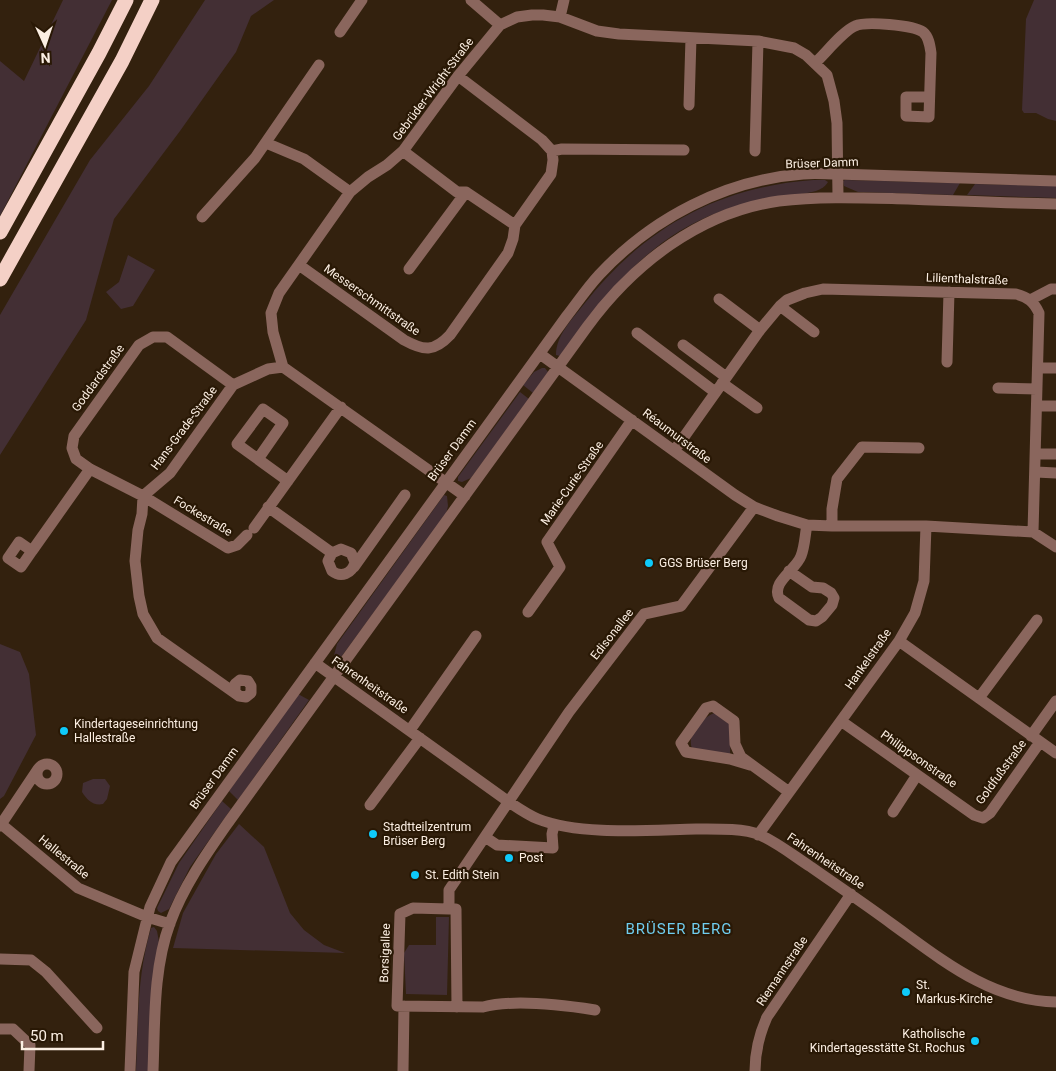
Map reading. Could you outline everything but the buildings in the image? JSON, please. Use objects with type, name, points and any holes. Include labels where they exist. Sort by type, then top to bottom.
[{"type":"highway","points":[[0,232],[99,53],[126,0]]},
{"type":"highway","points":[[0,279],[122,61],[152,0]]},
{"type":"street","points":[[340,32],[362,0]]},
{"type":"street","points":[[470,0],[500,25]]},
{"type":"street","points":[[560,17],[564,0]]},
{"type":"street","name":"Gebrüder-Wright-Straße","points":[[283,367],[273,332],[271,313],[279,294],[350,192],[403,151],[458,76],[500,25],[517,17],[532,15],[560,17],[597,31],[758,41],[794,48],[815,63],[827,75],[834,101],[837,124],[838,197]]},
{"type":"street","points":[[815,63],[854,26],[863,24],[891,25],[916,29],[923,32],[930,45],[929,97]]},
{"type":"street","points":[[689,105],[691,38]]},
{"type":"street","points":[[755,151],[758,41]]},
{"type":"street","points":[[202,216],[255,158],[319,65]]},
{"type":"street","points":[[458,76],[542,140],[552,151],[562,149],[684,150]]},
{"type":"street","points":[[266,143],[304,159],[350,192]]},
{"type":"street","points":[[403,151],[456,192],[466,192],[515,225]]},
{"type":"street","name":"Messerschmittstraße","points":[[299,265],[416,347],[432,348],[441,345],[508,253],[514,239],[515,225],[551,174],[552,151]]},
{"type":"street","name":"Brüser Damm","points":[[130,1071],[134,972],[147,917],[171,862],[566,317],[598,276],[629,246],[674,215],[701,201],[739,186],[803,174],[1056,181]]},
{"type":"street","points":[[408,269],[466,192]]},
{"type":"street","points":[[153,1071],[157,982],[170,924],[186,888],[209,851],[334,676],[601,308],[624,283],[656,255],[683,237],[712,222],[744,210],[778,202],[838,197],[1056,204]]},
{"type":"street","name":"Lilienthalstraße","points":[[674,452],[760,330],[786,300],[805,292],[823,289],[1016,294],[1030,300]]},
{"type":"street","points":[[1033,532],[1039,313],[1036,306],[1030,300],[1050,289],[1056,290]]},
{"type":"street","points":[[947,362],[948,292]]},
{"type":"street","points":[[719,299],[760,330]]},
{"type":"street","points":[[780,306],[814,332]]},
{"type":"street","points":[[637,333],[721,384],[756,408]]},
{"type":"street","name":"Goddardstraße","points":[[143,496],[90,469],[76,459],[72,448],[74,436],[139,345],[153,338],[167,337],[233,385]]},
{"type":"street","points":[[683,345],[721,384]]},
{"type":"street","name":"Réaumurstraße","points":[[540,354],[674,452],[754,506],[778,516],[806,525],[926,526],[1033,532],[1056,547]]},
{"type":"street","points":[[283,367],[465,496]]},
{"type":"street","name":"Hans-Grade-Straße","points":[[143,496],[170,473],[233,385],[268,369],[283,367]]},
{"type":"street","points":[[1038,368],[1056,368]]},
{"type":"street","points":[[998,388],[1037,389]]},
{"type":"street","points":[[1037,406],[1056,406]]},
{"type":"street","name":"Fockestraße","points":[[143,496],[228,548],[236,545],[250,532],[341,407]]},
{"type":"street","name":"Marie-Curie-Straße","points":[[528,612],[560,567],[547,542],[632,420]]},
{"type":"street","points":[[832,526],[832,509],[837,479],[862,447],[919,448]]},
{"type":"street","points":[[1036,454],[1056,454]]},
{"type":"street","points":[[258,459],[288,480]]},
{"type":"street","points":[[32,551],[19,542],[4,559],[21,567],[90,469]]},
{"type":"street","points":[[1036,472],[1056,473]]},
{"type":"street","points":[[143,496],[135,561],[138,596],[143,614],[157,638],[239,696]]},
{"type":"street","points":[[354,567],[354,557],[348,550],[338,549],[329,557],[329,565],[335,574],[347,574],[354,567],[404,496]]},
{"type":"street","name":"Edisonallee","points":[[509,802],[569,712],[644,614],[681,606],[754,506]]},
{"type":"street","points":[[268,508],[332,553]]},
{"type":"street","points":[[789,571],[812,588],[822,588],[831,593],[834,598],[832,605],[816,621],[809,620],[779,598],[777,588],[789,571],[801,557],[806,525]]},
{"type":"street","name":"Hankelstraße","points":[[758,835],[899,641],[915,613],[924,580],[926,526]]},
{"type":"street","points":[[979,698],[1037,620]]},
{"type":"street","name":"Fahrenheitstraße","points":[[410,730],[476,636]]},
{"type":"street","points":[[899,641],[1056,753]]},
{"type":"street","name":"Fahrenheitstraße","points":[[315,663],[509,802],[537,819],[554,825],[599,830],[709,829],[758,835],[778,845],[851,894],[940,959],[967,975],[992,988],[1020,998],[1035,1002],[1056,1002]]},
{"type":"street","points":[[1036,739],[1056,701]]},
{"type":"street","points":[[750,764],[686,752],[681,743],[706,708],[713,706],[734,721],[735,744],[740,757],[750,764],[789,792]]},
{"type":"street","name":"Philippsonstraße","points":[[840,721],[974,815],[983,818]]},
{"type":"street","points":[[370,805],[420,738]]},
{"type":"street","name":"Goldfußstraße","points":[[983,818],[990,813],[1036,739]]},
{"type":"street","name":"Hallestraße","points":[[38,769],[1,825],[78,888],[147,917],[170,924]]},
{"type":"street","points":[[893,812],[917,775]]},
{"type":"street","points":[[457,1007],[456,909],[449,909],[450,890],[509,802]]},
{"type":"street","points":[[484,837],[497,845],[553,848],[552,834],[554,825]]},
{"type":"street","name":"Riemannstraße","points":[[755,1071],[755,1054],[758,1039],[768,1017],[851,894]]},
{"type":"street","name":"Borsigallee","points":[[403,1071],[404,1006],[397,1006],[400,914],[413,908],[449,909]]},
{"type":"street","points":[[0,959],[31,960],[46,972],[97,1028]]},
{"type":"street","points":[[404,1006],[483,1007],[495,1004],[554,1005],[594,1010]]},
{"type":"street","points":[[0,1029],[13,1029],[30,1045],[29,1071]]},
{"type":"shaded area","points":[[63,0],[112,0],[0,216],[0,61],[24,81]]},
{"type":"shaded area","points":[[205,0],[274,0],[251,16],[236,52],[114,219],[86,320],[0,455],[0,315],[90,160],[149,86]]},
{"type":"shaded area","points":[[1034,0],[1056,0],[1056,121],[1036,113],[1024,113],[1022,110],[1026,19]]},
{"type":"shaded area","points":[[825,180],[828,182],[823,188],[816,191],[760,200],[719,212],[669,238],[629,272],[593,312],[560,356],[556,355],[562,334],[585,303],[608,276],[632,253],[658,233],[686,216],[715,202],[778,184]]},
{"type":"shaded area","points":[[843,181],[960,183],[953,195],[858,192],[844,186]]},
{"type":"shaded area","points":[[975,184],[1056,186],[1056,198],[967,195]]},
{"type":"shaded area","points":[[128,255],[155,270],[133,306],[121,309],[106,292],[119,282]]},
{"type":"shaded area","points":[[545,368],[548,372],[533,393],[523,385],[534,372]]},
{"type":"shaded area","points":[[520,392],[529,399],[471,478],[462,482],[458,481],[458,477]]},
{"type":"shaded area","points":[[444,495],[447,496],[448,506],[446,514],[336,664],[332,663],[337,644]]},
{"type":"shaded area","points":[[0,644],[20,652],[29,674],[36,735],[4,796],[0,799]]},
{"type":"shaded area","points":[[298,694],[309,700],[238,800],[229,791]]},
{"type":"shaded area","points":[[715,713],[731,725],[730,755],[692,748],[691,738],[693,732],[701,722]]},
{"type":"shaded area","points":[[93,779],[105,779],[110,786],[107,799],[103,804],[91,802],[82,792],[83,783]]},
{"type":"shaded area","points":[[222,801],[231,809],[190,867],[169,909],[161,913],[157,908],[179,863]]},
{"type":"shaded area","points":[[239,824],[264,847],[290,913],[304,930],[324,945],[345,953],[173,948],[183,913],[216,854]]},
{"type":"shaded area","points":[[436,917],[449,917],[447,995],[406,994],[404,953],[409,945],[436,945]]},
{"type":"shaded area","points":[[154,927],[157,931],[159,942],[148,1071],[136,1071],[143,963],[151,928]]},
{"type":"place","name":"GGS Brüser Berg","points":[[649,563]]},
{"type":"place","name":"Kindertageseinrichtung Hallestraße","points":[[64,731]]},
{"type":"place","name":"Stadtteilzentrum Brüser Berg","points":[[373,834]]},
{"type":"place","name":"Post","points":[[509,858]]},
{"type":"place","name":"St. Edith Stein","points":[[415,875]]},
{"type":"place","name":"St. Markus-Kirche","points":[[906,992]]},
{"type":"place","name":"Katholische Kindertagesstätte St. Rochus","points":[[975,1041]]},
{"type":"district","name":"BRÜSER BERG","points":[[679,929]]}]
